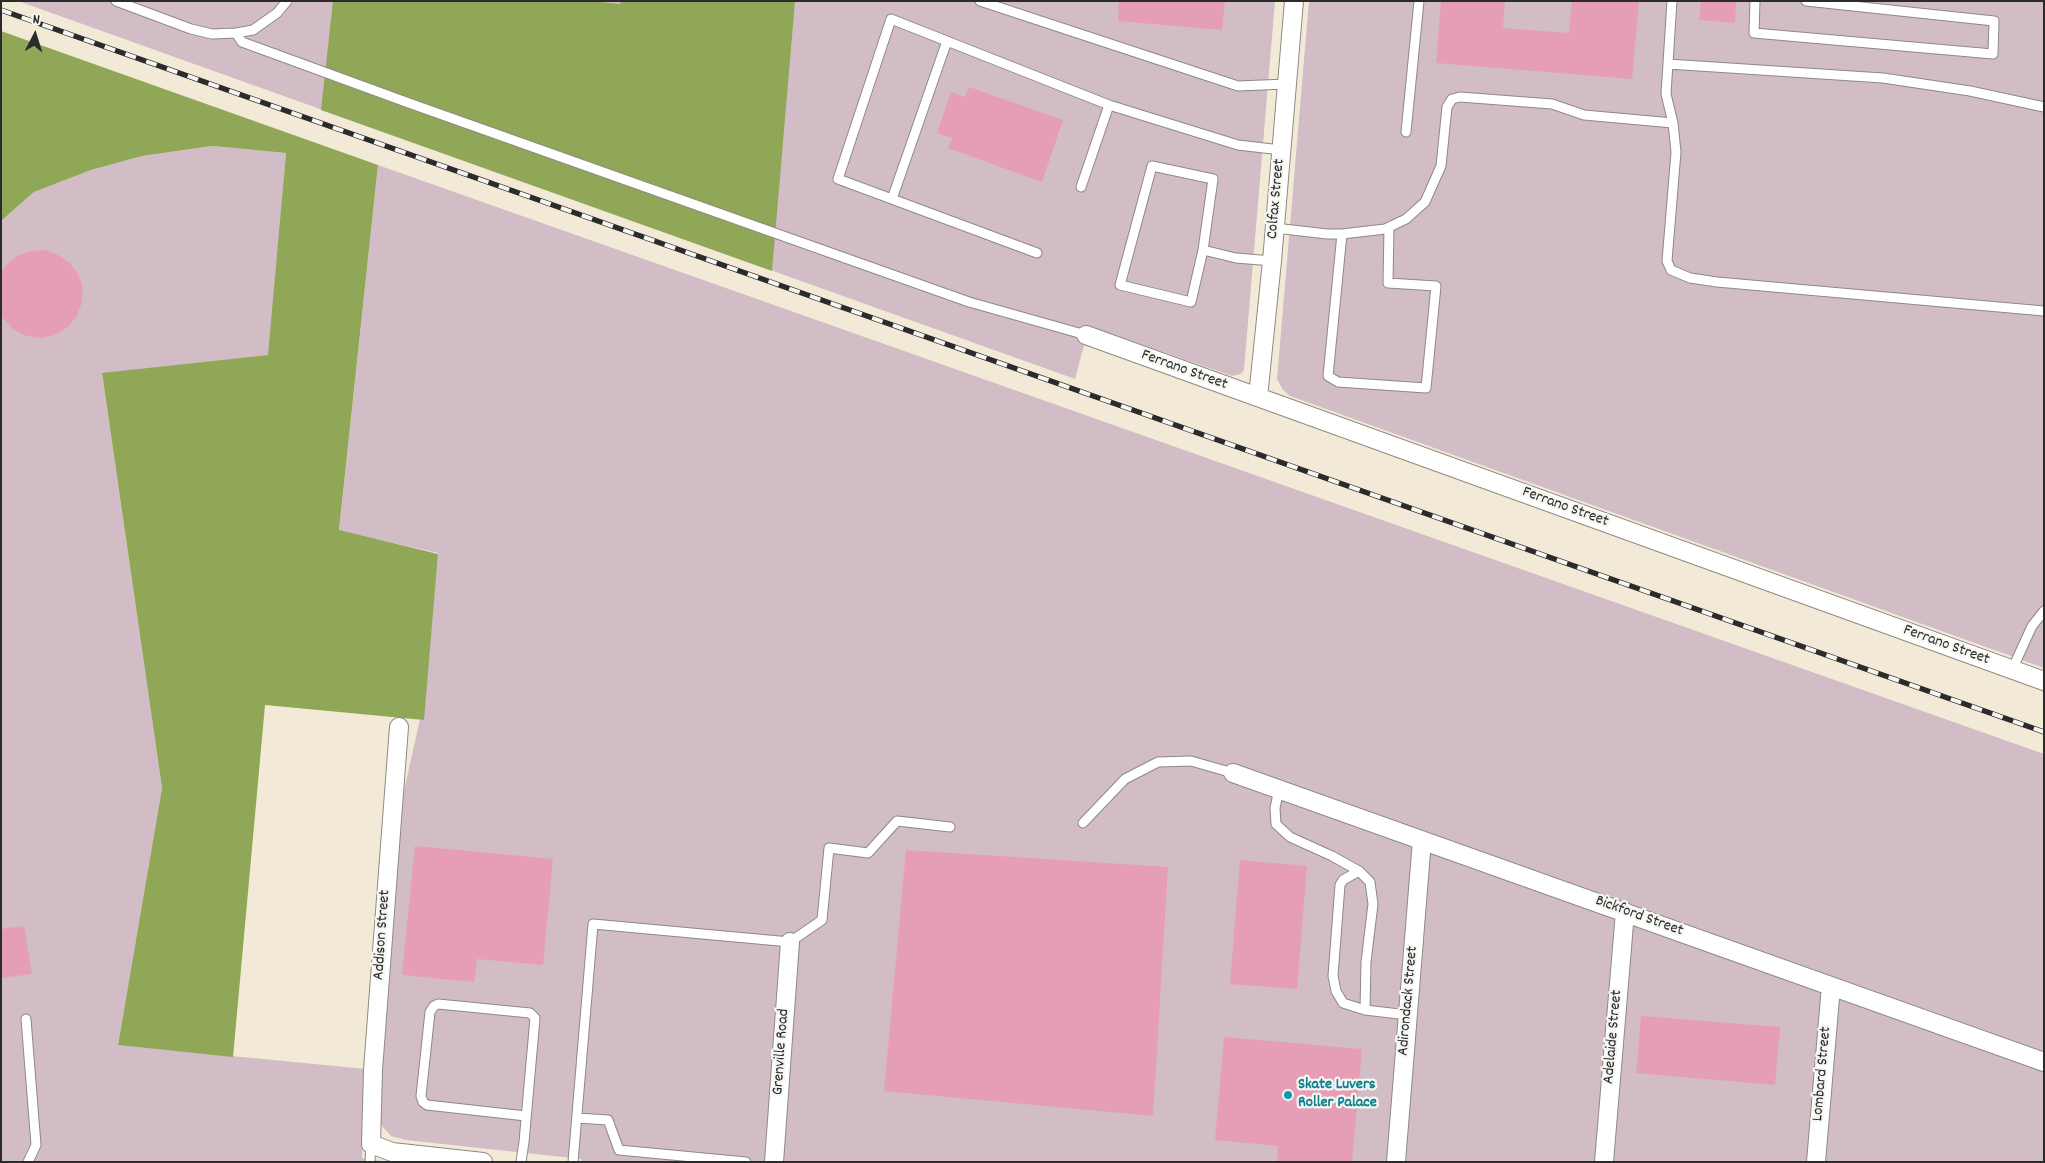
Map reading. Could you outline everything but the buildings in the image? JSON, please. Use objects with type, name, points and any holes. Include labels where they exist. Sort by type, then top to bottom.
[{"type":"street","name":"Colfax Street","points":[[1258,397],[1275,228],[1294,1]]},
{"type":"street","name":"Ferrano Street","points":[[1086,335],[2044,681]]},
{"type":"street","name":"Addison Street","points":[[371,1144],[373,1079],[399,727]]},
{"type":"street","name":"Bickford Street","points":[[1233,773],[2044,1062]]},
{"type":"street","name":"Adirondack Street","points":[[1396,1162],[1422,840]]},
{"type":"street","name":"Adelaide Street","points":[[1604,1162],[1625,912]]},
{"type":"street","name":"Grenville Road","points":[[774,1162],[790,942]]},
{"type":"street","name":"Lombard Street","points":[[1816,1162],[1830,986]]},
{"type":"street","points":[[371,1144],[392,1152],[484,1162]]},
{"type":"lane","points":[[116,1],[191,29],[212,34],[254,30],[277,13],[287,1]]},
{"type":"lane","points":[[980,1],[1238,86],[1287,84]]},
{"type":"lane","points":[[1406,132],[1419,1]]},
{"type":"lane","points":[[1672,1],[1666,94],[1673,123],[1676,152],[1667,261],[1671,270],[1690,278],[1717,282],[2044,310]]},
{"type":"lane","points":[[1755,1],[1754,33],[1993,54],[1994,21],[1806,1]]},
{"type":"lane","points":[[1037,253],[838,179],[891,19],[1109,105],[1238,145],[1281,150]]},
{"type":"lane","points":[[236,33],[242,42],[415,106],[969,302],[1086,335]]},
{"type":"lane","points":[[892,199],[947,42]]},
{"type":"lane","points":[[1668,64],[1883,78],[1970,91],[2044,107]]},
{"type":"lane","points":[[1275,228],[1342,234],[1389,227],[1406,219],[1425,202],[1436,180],[1441,166],[1447,107],[1452,99],[1552,104],[1584,115],[1673,123]]},
{"type":"lane","points":[[1081,187],[1109,105]]},
{"type":"lane","points":[[1152,166],[1213,179],[1203,250],[1191,302],[1120,284],[1152,166]]},
{"type":"lane","points":[[1342,234],[1328,376],[1338,382],[1426,388],[1436,286],[1388,283],[1389,227]]},
{"type":"lane","points":[[1203,250],[1236,258],[1272,261]]},
{"type":"lane","points":[[2012,670],[2032,626],[2044,611]]},
{"type":"lane","points":[[1083,823],[1124,779],[1158,762],[1191,760],[1233,773]]},
{"type":"lane","points":[[1279,789],[1275,808],[1276,824],[1290,837],[1332,856],[1359,871],[1370,882],[1373,904],[1366,962],[1364,1010]]},
{"type":"lane","points":[[573,1162],[593,924],[790,942],[822,920],[829,848],[868,852],[897,821],[950,828]]},
{"type":"lane","points":[[1359,871],[1343,880],[1340,885],[1333,976],[1336,991],[1343,1003],[1364,1010],[1408,1015]]},
{"type":"lane","points":[[521,1162],[526,1116],[535,1018],[530,1013],[438,1004],[434,1006],[430,1012],[421,1096],[423,1102],[427,1105],[526,1116]]},
{"type":"lane","points":[[26,1020],[36,1145],[28,1162]]},
{"type":"lane","points":[[576,1118],[608,1120],[619,1150],[746,1162]]},
{"type":"lane","points":[[370,1162],[371,1144]]},
{"type":"shaded area","points":[[18,1],[1275,1],[1244,370],[1241,374],[1232,376],[1089,326],[1075,379]]},
{"type":"shaded area","points":[[1309,1],[2044,1],[2044,668],[1290,396],[1283,390],[1277,379]]},
{"type":"shaded area","points":[[212,146],[286,153],[269,355],[102,374],[162,788],[118,1045],[366,1069],[363,1099],[362,1158],[388,1162],[1,1162],[1,221],[34,192],[91,170],[142,156]]},
{"type":"shaded area","points":[[378,165],[2044,754],[2044,1162],[582,1162],[581,1159],[406,1140],[391,1136],[382,1126],[378,1109],[401,804],[420,719],[423,720],[438,553],[339,531]]},
{"type":"green space","points":[[333,1],[589,1],[620,4],[621,1],[795,1],[772,271],[321,110]]},
{"type":"green space","points":[[1,31],[378,165],[339,530],[438,554],[424,720],[265,705],[233,1057],[118,1045],[162,788],[102,373],[268,355],[286,153],[212,146],[142,156],[91,170],[34,192],[1,221]]},
{"type":"railway","points":[[1,10],[2044,732]]},
{"type":"place","name":"Skate Luvers Roller Palace","points":[[1288,1095]]}]
